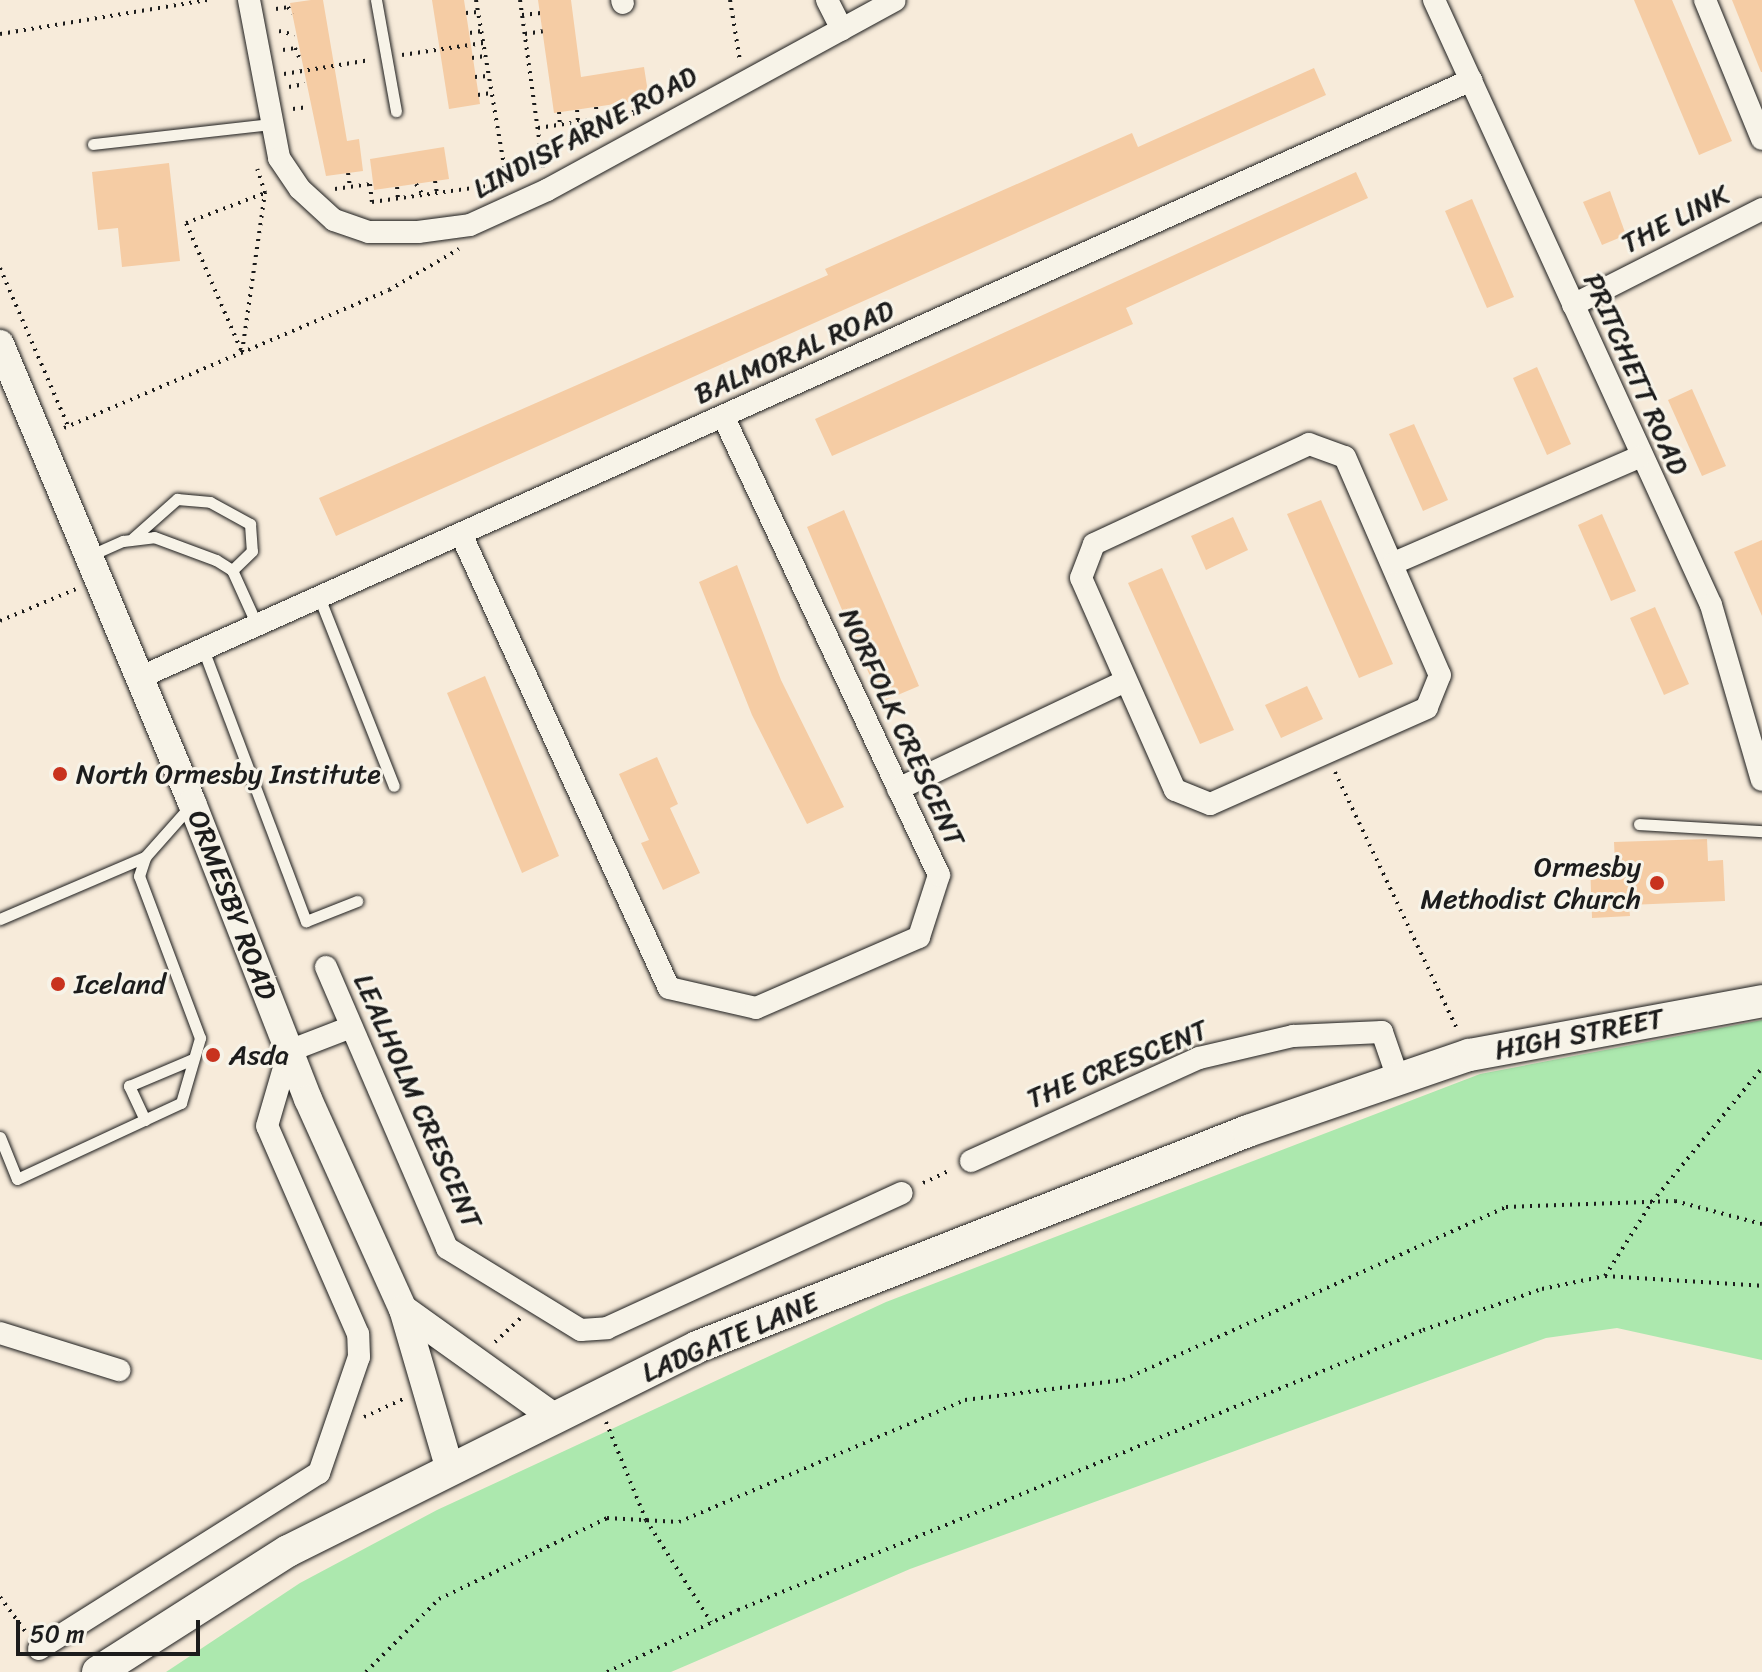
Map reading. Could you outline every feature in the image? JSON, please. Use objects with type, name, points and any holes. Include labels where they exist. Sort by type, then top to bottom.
[{"type":"main road","name":"HIGH STREET","points":[[1399,1081],[1469,1055],[1762,1001]]},
{"type":"main road","name":"LADGATE LANE","points":[[98,1672],[288,1551],[697,1347],[1248,1131],[1399,1081]]},
{"type":"street","name":"LINDISFARNE ROAD","points":[[249,0],[270,124],[279,158],[300,189],[334,220],[369,232],[470,225],[895,0]]},
{"type":"street","points":[[827,0],[842,29]]},
{"type":"street","name":"PRITCHETT ROAD","points":[[1434,0],[1639,457],[1711,605],[1762,780]]},
{"type":"street","points":[[1705,0],[1762,139]]},
{"type":"street","name":"BALMORAL ROAD","points":[[141,677],[1471,80]]},
{"type":"street","name":"THE LINK","points":[[1573,305],[1762,209]]},
{"type":"street","name":"ORMESBY ROAD","points":[[0,344],[55,431],[96,567],[289,1051],[403,1309],[450,1470]]},
{"type":"street","name":"NORFOLK CRESCENT","points":[[461,534],[669,988],[756,1008],[919,937],[939,875],[723,416]]},
{"type":"street","points":[[1309,444],[1345,457],[1394,563],[1440,675],[1427,708],[1210,804],[1175,790],[1081,578],[1094,544],[1309,444]]},
{"type":"street","points":[[1394,563],[1639,457]]},
{"type":"street","points":[[898,789],[1125,681]]},
{"type":"street","name":"LEALHOLM CRESCENT","points":[[326,967],[447,1248],[581,1330],[607,1328],[902,1193]]},
{"type":"street","points":[[39,1649],[319,1473],[359,1357],[358,1334],[267,1126],[289,1051],[351,1027]]},
{"type":"street","name":"THE CRESCENT","points":[[971,1161],[1199,1058],[1293,1036],[1382,1032],[1399,1081]]},
{"type":"street","points":[[403,1309],[555,1418]]},
{"type":"street","points":[[0,1333],[119,1370]]},
{"type":"lane","points":[[376,0],[396,111]]},
{"type":"lane","points":[[93,144],[270,124]]},
{"type":"lane","points":[[96,567],[133,538],[167,503],[192,497],[210,502],[250,524],[252,551],[232,570]]},
{"type":"lane","points":[[133,538],[182,546],[232,570],[257,625]]},
{"type":"lane","points":[[319,597],[394,786]]},
{"type":"lane","points":[[203,649],[306,921],[357,901]]},
{"type":"lane","points":[[0,1137],[17,1179],[181,1103],[200,1038],[139,876],[145,857],[192,803]]},
{"type":"lane","points":[[1639,824],[1762,831]]},
{"type":"lane","points":[[0,919],[145,857]]},
{"type":"lane","points":[[145,1120],[129,1086],[193,1059]]},
{"type":"path","points":[[0,34],[207,0]]},
{"type":"path","points":[[274,0],[295,121]]},
{"type":"path","points":[[476,0],[510,194]]},
{"type":"path","points":[[333,197],[325,190],[370,184],[372,202],[507,184],[546,183],[520,0]]},
{"type":"path","points":[[727,69],[740,61],[730,0]]},
{"type":"path","points":[[276,9],[288,7],[292,14]]},
{"type":"path","points":[[466,13],[478,12]]},
{"type":"path","points":[[522,15],[541,13]]},
{"type":"path","points":[[279,31],[295,35]]},
{"type":"path","points":[[470,33],[481,31]]},
{"type":"path","points":[[524,34],[543,31]]},
{"type":"path","points":[[283,50],[295,48],[299,57]]},
{"type":"path","points":[[472,58],[485,56]]},
{"type":"path","points":[[475,77],[488,76]]},
{"type":"path","points":[[289,87],[305,84]]},
{"type":"path","points":[[478,95],[491,93]]},
{"type":"path","points":[[633,102],[634,113]]},
{"type":"path","points":[[615,104],[616,116]]},
{"type":"path","points":[[293,109],[308,107]]},
{"type":"path","points":[[596,107],[597,119]]},
{"type":"path","points":[[577,110],[578,122]]},
{"type":"path","points":[[538,128],[648,111]]},
{"type":"path","points":[[559,112],[560,125]]},
{"type":"path","points":[[242,352],[265,193],[247,127]]},
{"type":"path","points":[[348,173],[350,187]]},
{"type":"path","points":[[435,181],[437,193]]},
{"type":"path","points":[[416,184],[423,195]]},
{"type":"path","points":[[397,187],[398,199]]},
{"type":"path","points":[[371,193],[378,189]]},
{"type":"path","points":[[242,352],[186,223],[265,193]]},
{"type":"path","points":[[0,268],[55,431],[389,290],[457,253],[470,225]]},
{"type":"path","points":[[0,621],[96,567]]},
{"type":"path","points":[[1327,754],[1469,1055]]},
{"type":"path","points":[[1605,1276],[1652,1202],[1762,1068]]},
{"type":"path","points":[[902,1193],[971,1161]]},
{"type":"path","points":[[366,1672],[439,1599],[607,1518],[679,1522],[965,1400],[1123,1380],[1506,1207],[1675,1201],[1762,1224]]},
{"type":"path","points":[[607,1672],[711,1623],[1423,1330],[1542,1289],[1605,1276],[1762,1286]]},
{"type":"path","points":[[595,1398],[646,1520],[711,1623]]},
{"type":"green space","points":[[1762,1020],[1762,1360],[1617,1328],[1546,1338],[910,1569],[671,1672],[166,1672],[300,1583],[437,1510],[886,1302],[1480,1074]]},
{"type":"building","points":[[323,0],[347,141],[359,139],[363,171],[326,176],[290,3]]},
{"type":"building","points":[[432,0],[464,0],[480,104],[449,109]]},
{"type":"building","points":[[538,0],[571,0],[581,77],[644,67],[649,99],[554,113]]},
{"type":"building","points":[[1634,0],[1672,0],[1732,141],[1699,155]]},
{"type":"building","points":[[1732,0],[1762,0],[1762,72],[1761,72]]},
{"type":"building","points":[[1314,68],[1326,95],[336,536],[319,498],[828,275],[825,269],[1132,133],[1138,147]]},
{"type":"building","points":[[444,147],[449,179],[374,190],[370,159]]},
{"type":"building","points":[[169,163],[180,261],[122,267],[118,228],[98,230],[92,172]]},
{"type":"building","points":[[1356,172],[1368,198],[1126,308],[1133,324],[832,456],[815,419]]},
{"type":"building","points":[[1610,191],[1626,235],[1602,245],[1583,202]]},
{"type":"building","points":[[1472,199],[1514,297],[1487,308],[1445,211]]},
{"type":"building","points":[[1537,367],[1571,444],[1547,455],[1513,378]]},
{"type":"building","points":[[1692,389],[1726,466],[1702,476],[1668,400]]},
{"type":"building","points":[[1414,424],[1448,500],[1423,511],[1389,434]]},
{"type":"building","points":[[1321,500],[1393,664],[1359,678],[1287,514]]},
{"type":"building","points":[[844,510],[919,686],[881,702],[807,527]]},
{"type":"building","points":[[1602,514],[1636,591],[1611,601],[1578,525]]},
{"type":"building","points":[[1233,517],[1248,550],[1206,570],[1191,536]]},
{"type":"building","points":[[1762,540],[1762,616],[1734,552]]},
{"type":"building","points":[[737,565],[781,680],[844,807],[807,824],[752,715],[699,582]]},
{"type":"building","points":[[1162,568],[1234,730],[1200,744],[1128,583]]},
{"type":"building","points":[[1655,607],[1689,684],[1664,695],[1630,618]]},
{"type":"building","points":[[485,676],[559,856],[522,873],[447,693]]},
{"type":"building","points":[[1307,686],[1323,719],[1281,738],[1265,705]]},
{"type":"building","points":[[657,757],[678,804],[670,808],[700,873],[663,890],[641,843],[649,840],[619,774]]},
{"type":"building","name":"Ormesby Methodist Church","points":[[1707,839],[1708,861],[1723,860],[1725,901],[1629,905],[1630,916],[1592,918],[1590,864],[1615,864],[1614,842]]},
{"type":"place","name":"North Ormesby Institute","points":[[60,774]]},
{"type":"place","name":"Ormesby Methodist Church","points":[[1657,883]]},
{"type":"place","name":"Iceland","points":[[58,984]]},
{"type":"place","name":"Asda","points":[[213,1055]]}]
